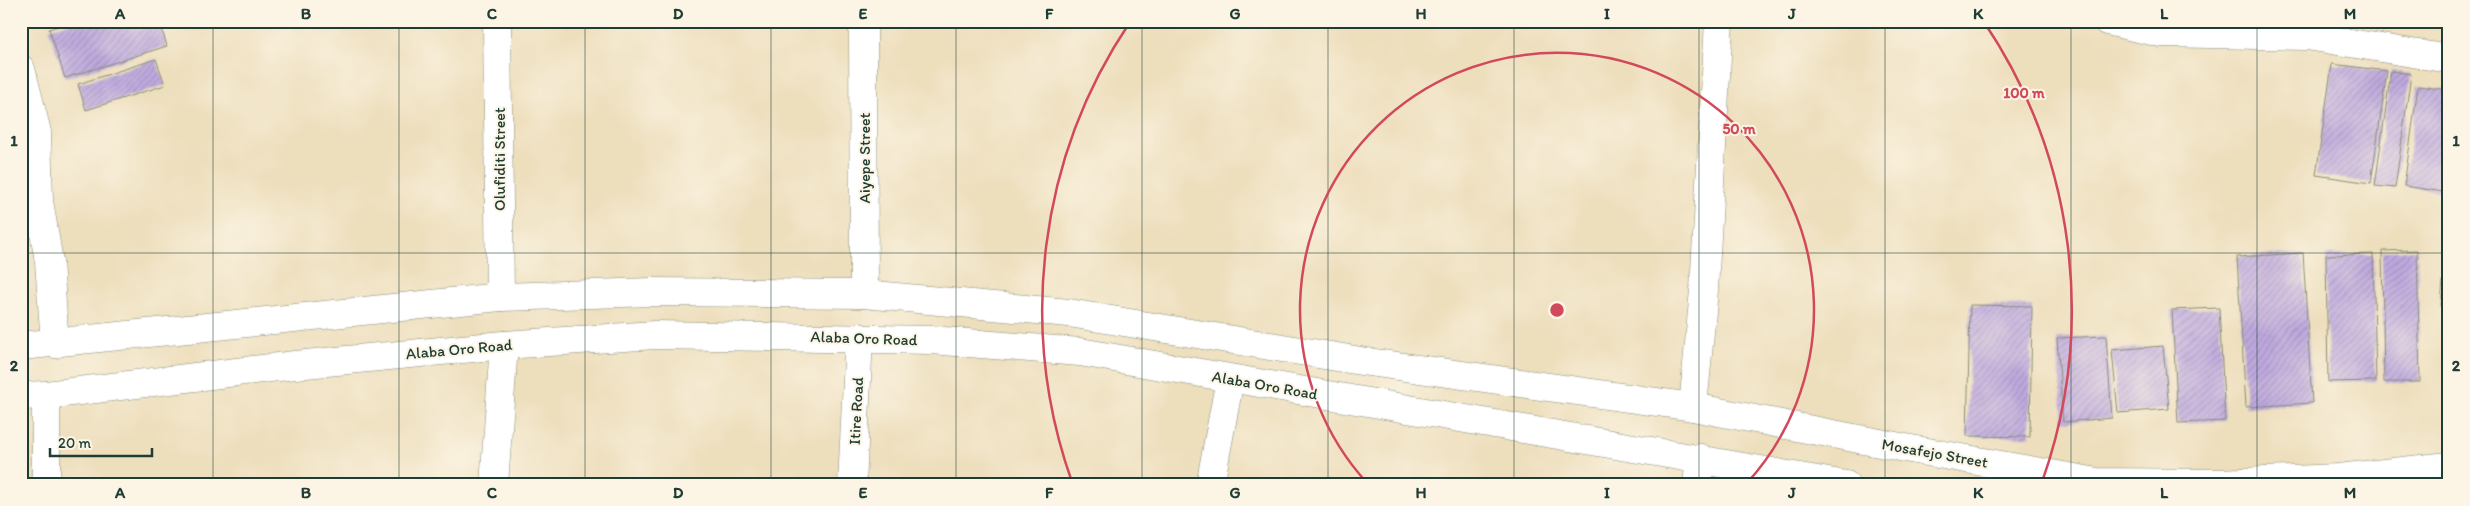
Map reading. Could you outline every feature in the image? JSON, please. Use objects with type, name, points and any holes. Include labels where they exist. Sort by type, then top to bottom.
[{"type":"main road","name":"Olufiditi Street","points":[[497,21],[500,297]]},
{"type":"main road","name":"Aiyepe Street","points":[[864,21],[864,294]]},
{"type":"main road","points":[[21,346],[500,297],[652,292],[864,294],[1069,313],[1361,361],[1693,407],[1704,290],[1719,21]]},
{"type":"main road","points":[[2107,21],[2161,33],[2307,36],[2449,59]]},
{"type":"main road","points":[[21,68],[37,132],[39,201],[49,262],[55,344]]},
{"type":"main road","name":"Alaba Oro Road","points":[[34,396],[295,365],[504,345],[655,335],[859,337],[931,340],[1080,352],[1356,401],[1700,458]]},
{"type":"main road","name":"Itire Road","points":[[852,485],[859,337]]},
{"type":"main road","points":[[494,485],[504,345]]},
{"type":"main road","points":[[1356,401],[1361,361]]},
{"type":"main road","points":[[1210,485],[1230,379]]},
{"type":"main road","points":[[34,396],[46,485]]},
{"type":"main road","name":"Mosafejo Street","points":[[1693,407],[1916,450],[2097,482],[2236,482],[2338,478],[2449,466]]},
{"type":"main road","points":[[1697,485],[1700,458],[1846,485]]},
{"type":"building","points":[[75,21],[159,21],[167,46],[65,78],[49,29]]},
{"type":"building","points":[[156,59],[165,85],[86,110],[78,84]]},
{"type":"building","points":[[2332,64],[2387,71],[2371,183],[2316,175]]},
{"type":"building","points":[[2391,71],[2411,74],[2395,188],[2375,186]]},
{"type":"building","points":[[2418,86],[2449,90],[2449,159],[2444,192],[2404,186]]},
{"type":"building","points":[[2417,250],[2420,382],[2384,382],[2382,251]]},
{"type":"building","points":[[2303,253],[2312,403],[2246,407],[2237,257]]},
{"type":"building","points":[[2373,254],[2376,381],[2328,382],[2326,255]]},
{"type":"building","points":[[2443,280],[2449,280],[2449,307],[2441,306]]},
{"type":"building","points":[[1970,305],[2032,306],[2030,437],[1967,436]]},
{"type":"building","points":[[2219,308],[2225,421],[2178,423],[2172,310]]},
{"type":"building","points":[[2106,336],[2112,418],[2063,422],[2057,338]]},
{"type":"building","points":[[2163,346],[2169,409],[2118,413],[2112,350]]}]
